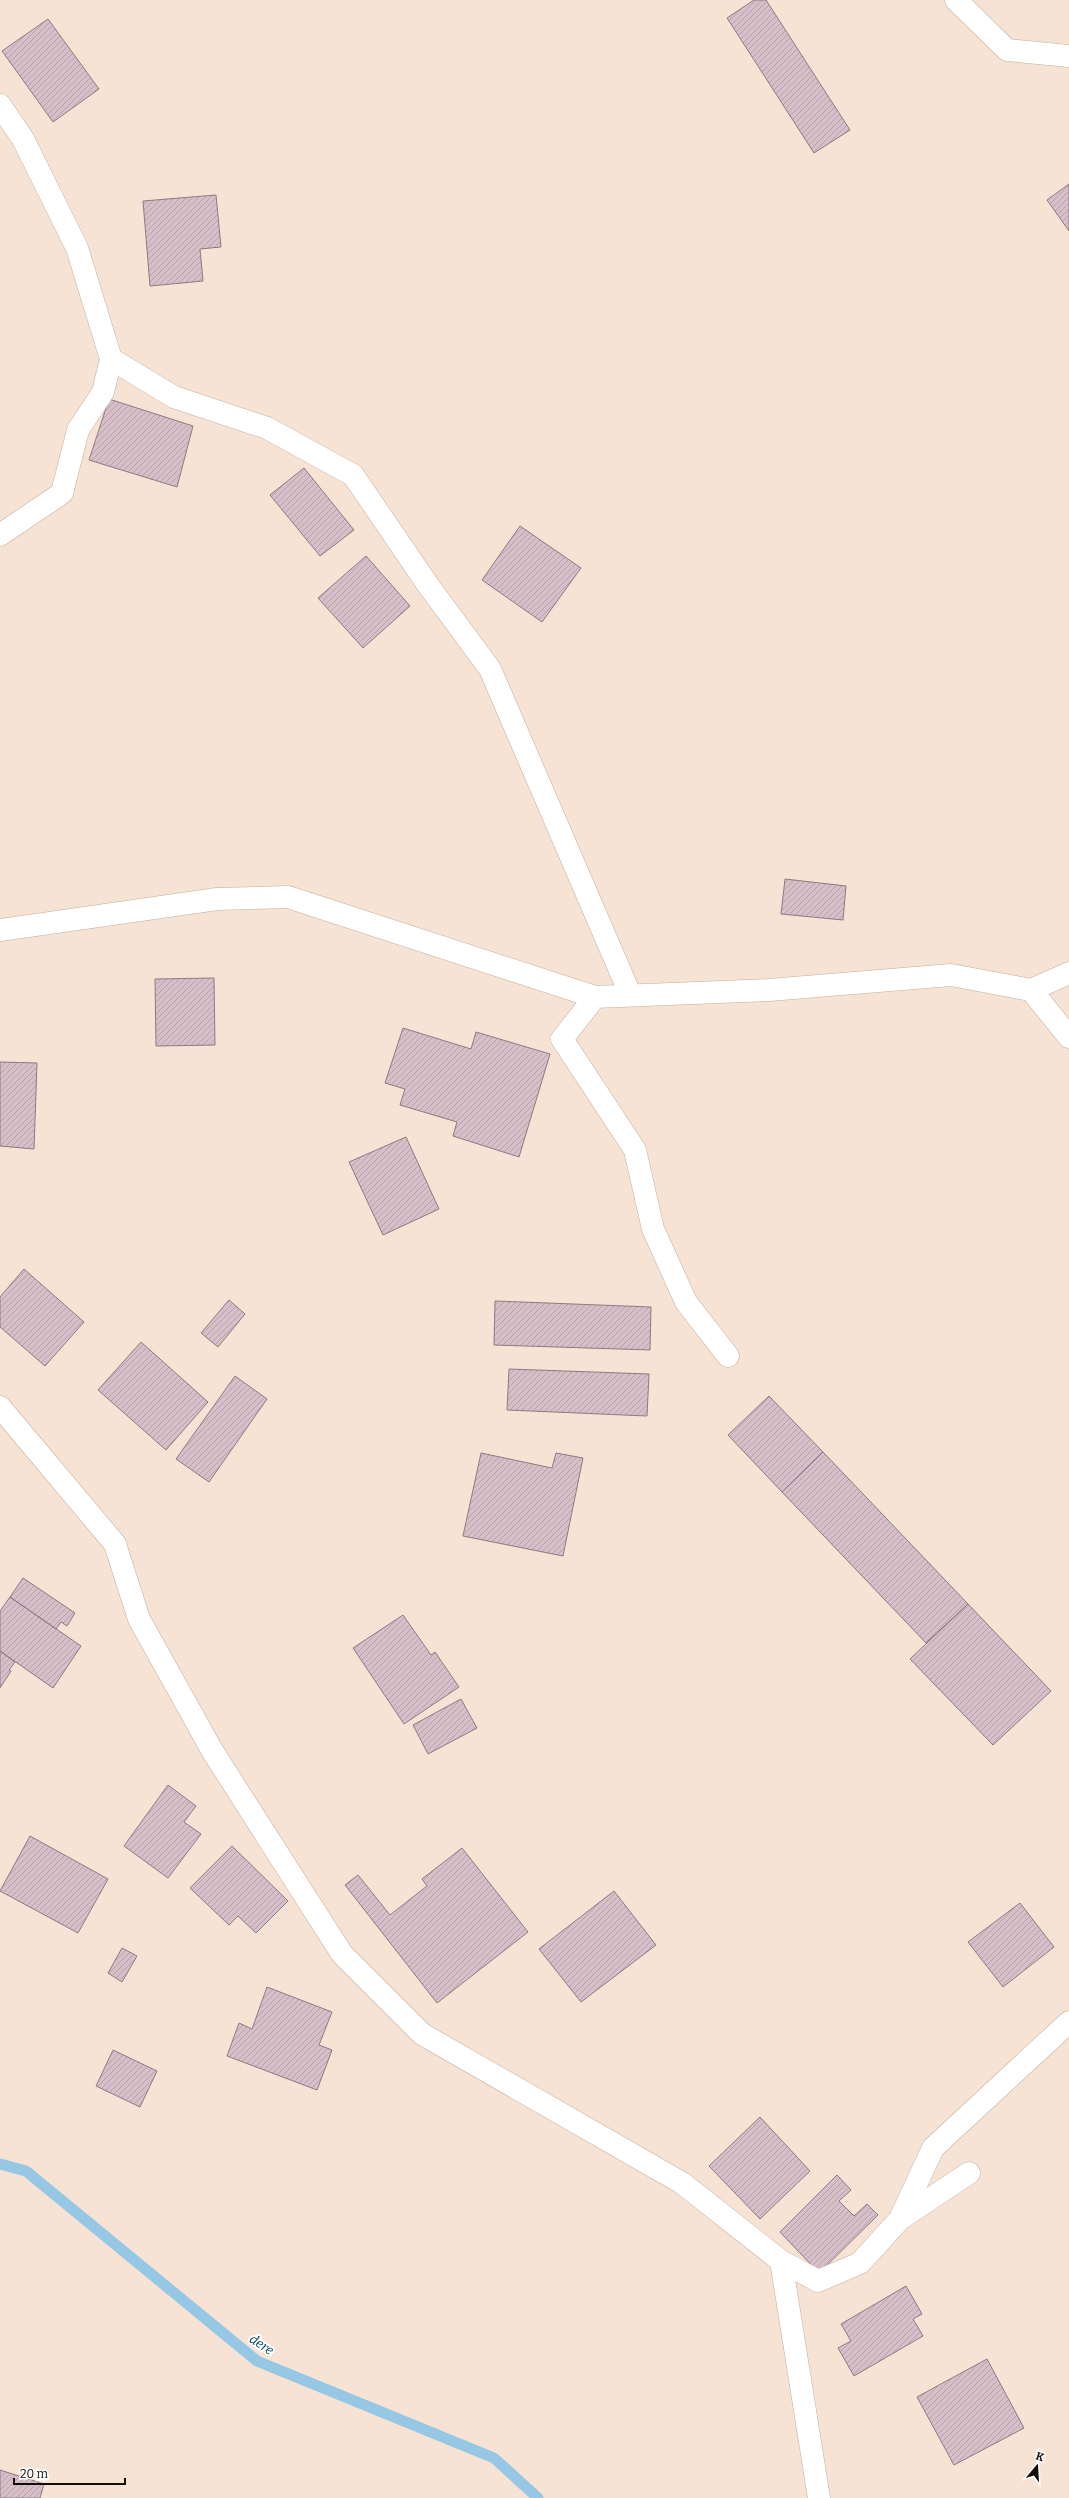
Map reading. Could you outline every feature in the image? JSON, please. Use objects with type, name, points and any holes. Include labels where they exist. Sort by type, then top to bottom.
[{"type":"street","points":[[956,0],[1007,50],[1069,56]]},
{"type":"street","points":[[0,105],[23,139],[77,248],[111,359],[103,392],[78,430],[62,493],[0,535]]},
{"type":"street","points":[[111,359],[174,397],[266,428],[353,474],[428,585],[490,669],[630,994]]},
{"type":"street","points":[[0,930],[217,899],[288,897],[595,997],[630,994],[769,990],[950,975],[1031,990],[1069,973]]},
{"type":"street","points":[[1031,990],[1069,1037]]},
{"type":"street","points":[[595,997],[562,1039],[635,1150],[653,1229],[686,1302],[728,1356]]},
{"type":"street","points":[[0,1406],[115,1544],[138,1618],[213,1752],[342,1954],[422,2034],[682,2183],[781,2261],[818,2281],[860,2263],[900,2219],[969,2173]]},
{"type":"street","points":[[900,2219],[933,2148],[1069,2022]]},
{"type":"street","points":[[781,2261],[819,2498]]},
{"type":"building","points":[[754,0],[766,0],[850,130],[814,153],[727,18]]},
{"type":"building","points":[[48,19],[99,89],[53,122],[2,51]]},
{"type":"building","points":[[1069,184],[1069,231],[1047,200]]},
{"type":"building","points":[[216,195],[221,247],[200,249],[203,281],[150,286],[143,201]]},
{"type":"building","points":[[109,399],[193,426],[177,487],[89,460]]},
{"type":"building","points":[[304,468],[354,530],[320,556],[270,495]]},
{"type":"building","points":[[520,526],[581,568],[542,622],[482,580]]},
{"type":"building","points":[[366,556],[410,606],[363,648],[318,598]]},
{"type":"building","points":[[785,879],[846,886],[843,920],[781,914]]},
{"type":"building","points":[[214,978],[215,1045],[156,1046],[155,979]]},
{"type":"building","points":[[403,1028],[471,1049],[476,1032],[550,1054],[519,1157],[453,1136],[457,1122],[400,1105],[405,1089],[385,1083]]},
{"type":"building","points":[[0,1062],[37,1063],[34,1149],[0,1146]]},
{"type":"building","points":[[406,1137],[439,1209],[383,1235],[349,1162]]},
{"type":"building","points":[[24,1269],[84,1322],[45,1366],[0,1327],[0,1297]]},
{"type":"building","points":[[229,1300],[245,1314],[218,1347],[201,1333]]},
{"type":"building","points":[[495,1301],[651,1307],[650,1350],[494,1345]]},
{"type":"building","points":[[141,1342],[208,1402],[166,1450],[98,1390]]},
{"type":"building","points":[[509,1369],[649,1374],[647,1416],[507,1410]]},
{"type":"building","points":[[235,1376],[267,1399],[209,1482],[176,1459]]},
{"type":"building","points":[[769,1396],[823,1452],[782,1492],[728,1435]]},
{"type":"building","points":[[823,1452],[968,1604],[926,1643],[782,1492]]},
{"type":"building","points":[[481,1453],[552,1468],[556,1453],[583,1458],[563,1556],[463,1536]]},
{"type":"building","points":[[23,1578],[75,1613],[67,1626],[61,1622],[56,1629],[10,1597]]},
{"type":"building","points":[[10,1597],[81,1646],[53,1688],[0,1651],[0,1611]]},
{"type":"building","points":[[968,1604],[1051,1691],[993,1745],[910,1659]]},
{"type":"building","points":[[403,1615],[431,1655],[435,1652],[459,1687],[404,1724],[353,1648]]},
{"type":"building","points":[[0,1651],[15,1662],[0,1688]]},
{"type":"building","points":[[461,1699],[477,1728],[428,1754],[413,1725]]},
{"type":"building","points":[[168,1785],[196,1806],[184,1822],[201,1834],[168,1878],[124,1846]]},
{"type":"building","points":[[30,1836],[108,1879],[78,1933],[0,1891]]},
{"type":"building","points":[[232,1846],[288,1901],[256,1933],[238,1916],[229,1925],[190,1888]]},
{"type":"building","points":[[462,1848],[528,1932],[437,2003],[345,1885],[358,1875],[390,1915],[427,1886],[422,1879]]},
{"type":"building","points":[[614,1891],[656,1945],[581,2002],[539,1949]]},
{"type":"building","points":[[1020,1903],[1054,1947],[1003,1987],[968,1942]]},
{"type":"building","points":[[122,1948],[137,1956],[122,1982],[108,1973]]},
{"type":"building","points":[[267,1987],[332,2012],[319,2045],[332,2050],[317,2090],[227,2056],[239,2023],[252,2029]]},
{"type":"building","points":[[113,2050],[157,2071],[140,2107],[96,2086]]},
{"type":"building","points":[[760,2117],[810,2171],[760,2219],[709,2166]]},
{"type":"building","points":[[837,2175],[851,2190],[839,2201],[854,2216],[867,2204],[878,2215],[819,2273],[780,2232]]},
{"type":"building","points":[[906,2286],[922,2314],[913,2319],[923,2336],[854,2376],[838,2348],[851,2341],[841,2324]]},
{"type":"building","points":[[987,2359],[1024,2428],[954,2465],[917,2397]]},
{"type":"building","points":[[0,2470],[44,2484],[40,2498],[0,2498]]},
{"type":"waterway","name":"dere","points":[[0,2164],[26,2171],[257,2361],[494,2458],[538,2498]]}]
